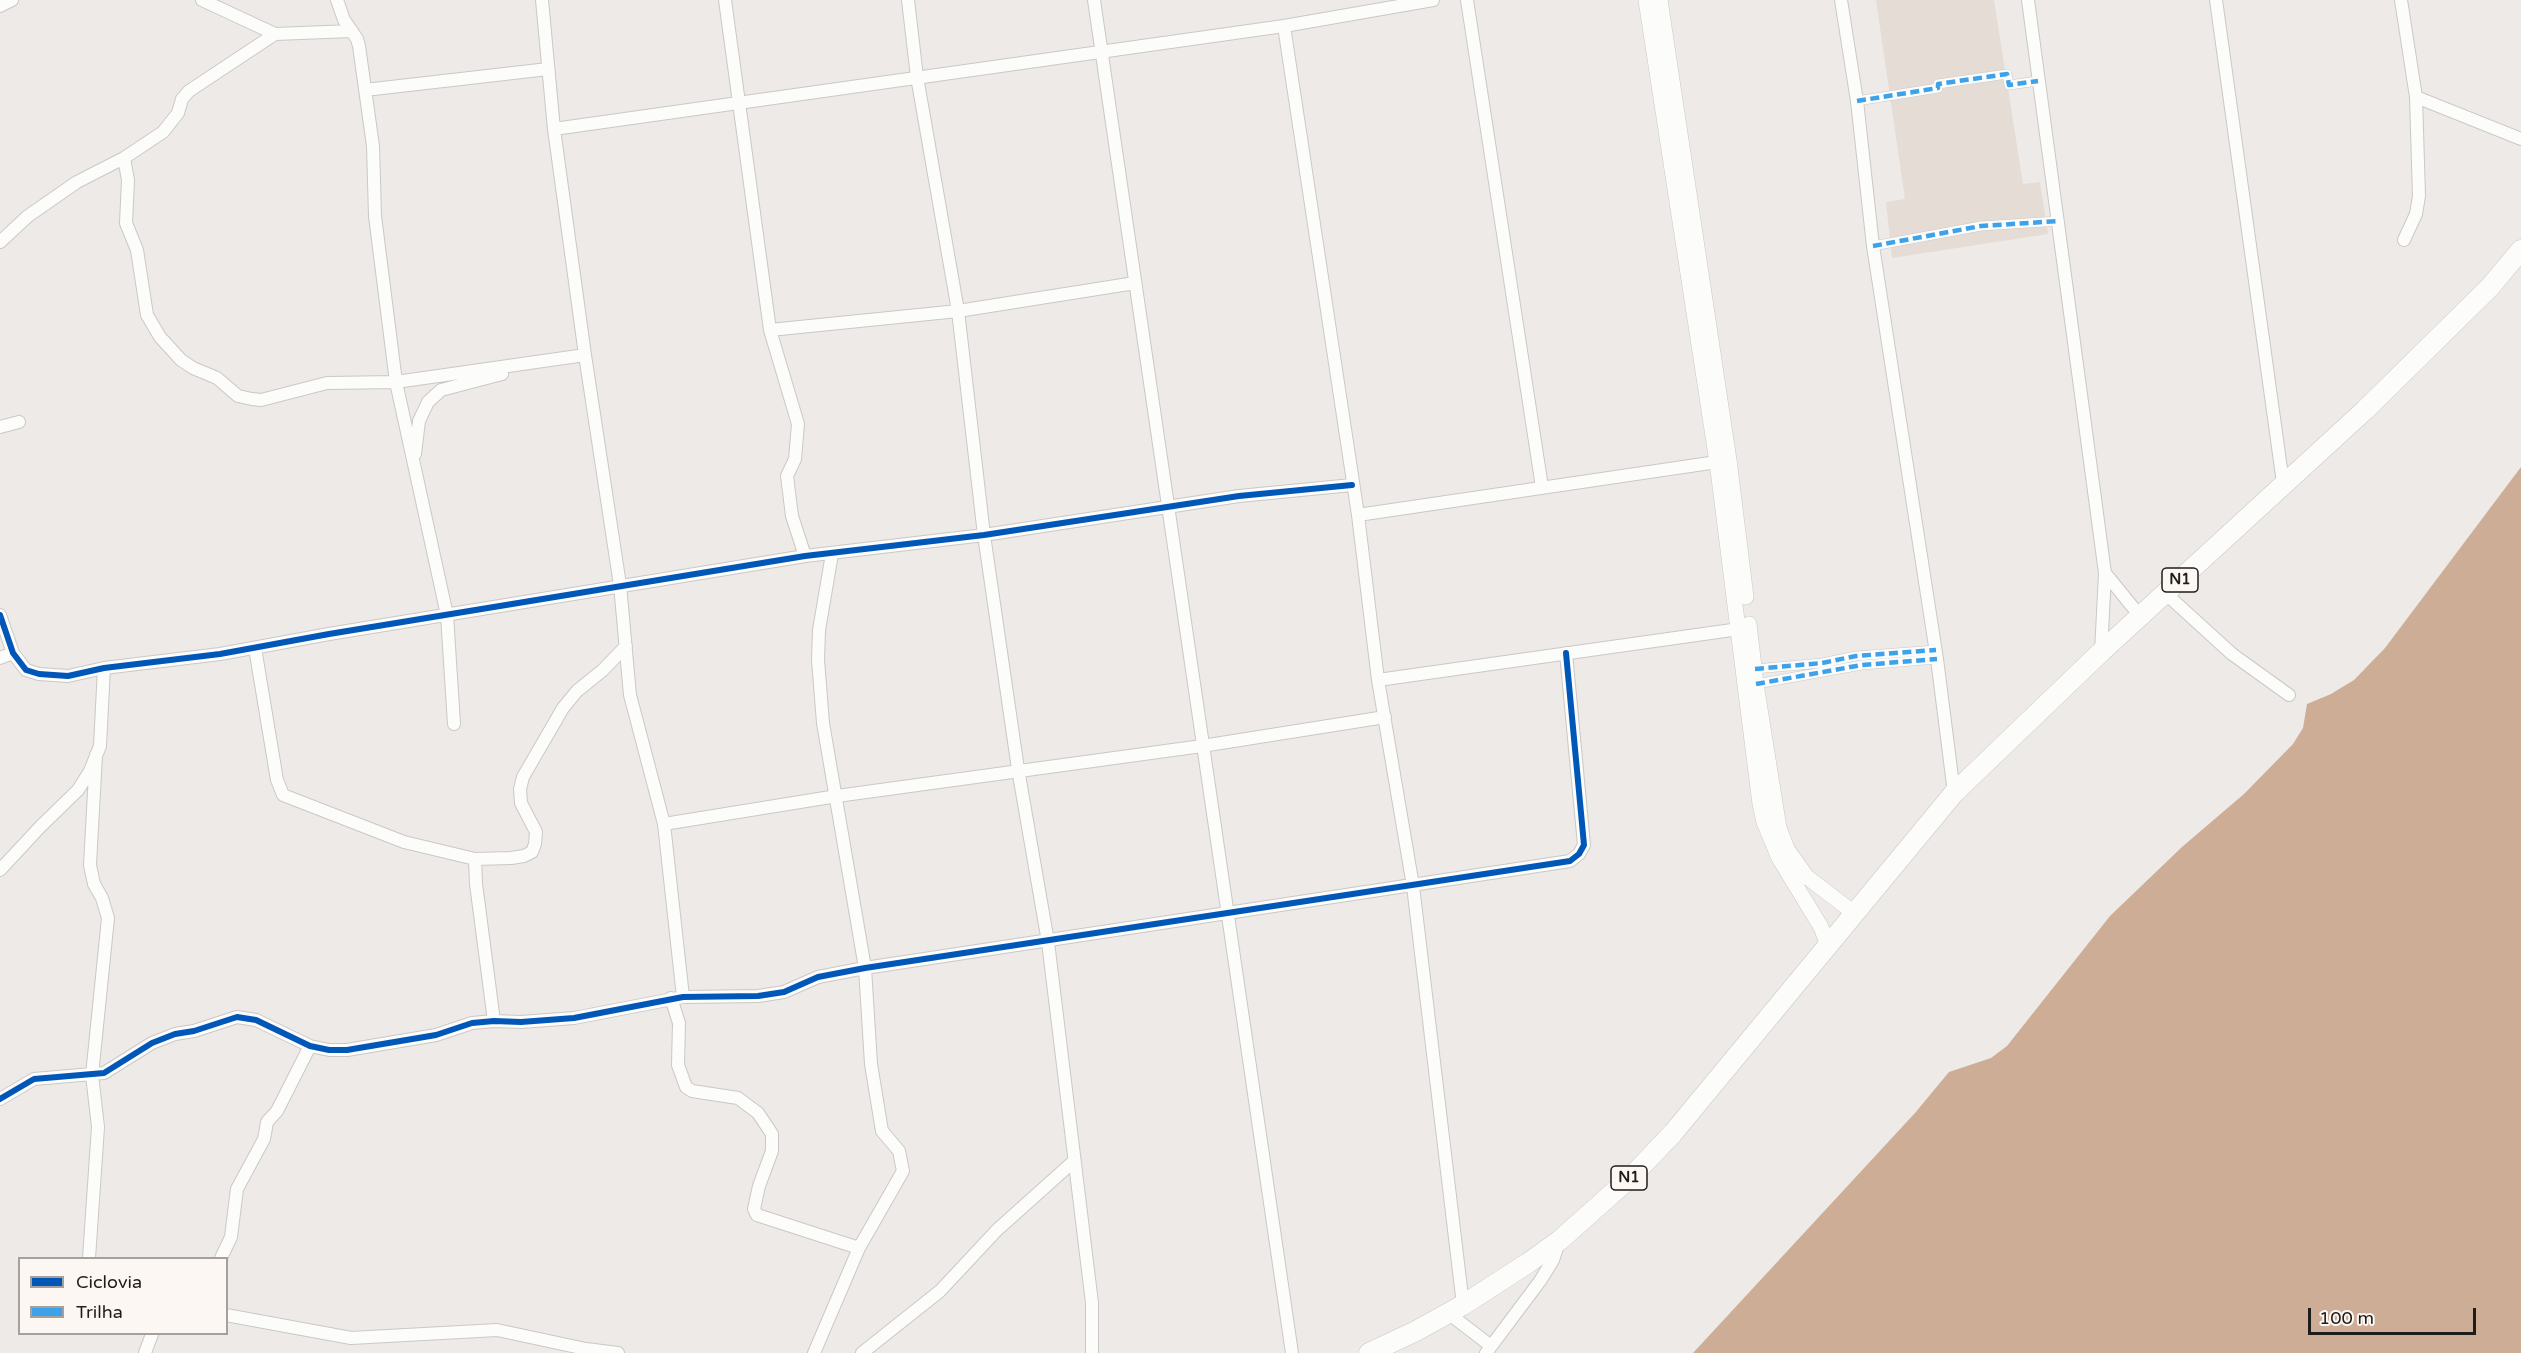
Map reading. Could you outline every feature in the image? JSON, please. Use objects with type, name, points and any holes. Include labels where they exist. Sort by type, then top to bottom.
[{"type":"highway","name":"N1","points":[[1369,1353],[1455,1309],[1560,1240],[1633,1175],[1673,1133],[1954,793],[2101,652],[2406,369],[2490,287],[2521,250]]},
{"type":"street","points":[[0,6],[12,0]]},
{"type":"street","points":[[202,0],[275,34],[352,31]]},
{"type":"street","points":[[337,0],[344,20],[360,46],[373,146],[375,216],[396,382],[447,615],[454,724]]},
{"type":"street","points":[[542,0],[554,129],[620,585],[630,694],[664,824],[678,998],[678,1065],[686,1087],[692,1091],[738,1098],[758,1113],[772,1134],[772,1151],[759,1186],[754,1209],[757,1215],[860,1248]]},
{"type":"street","points":[[725,0],[770,330],[798,424],[795,459],[787,476],[792,516],[805,556]]},
{"type":"street","points":[[908,0],[917,76],[958,311],[984,535],[1018,770],[1048,942],[1092,1303],[1092,1353]]},
{"type":"street","points":[[1094,0],[1292,1353]]},
{"type":"street","points":[[554,129],[1284,26],[1433,0]]},
{"type":"street","points":[[1467,0],[1542,487]]},
{"type":"street","points":[[1646,0],[1717,462],[1757,787],[1764,822],[1779,858],[1831,941]]},
{"type":"street","points":[[1660,0],[1729,460],[1756,676],[1779,828],[1787,849],[1808,877],[1851,916]]},
{"type":"street","points":[[1841,0],[1857,100],[1873,246],[1937,655],[1954,793]]},
{"type":"street","points":[[2028,0],[2105,573],[2101,652]]},
{"type":"street","points":[[2216,0],[2283,483]]},
{"type":"street","points":[[2402,0],[2416,97],[2419,196],[2416,214],[2404,240]]},
{"type":"street","points":[[1284,26],[1358,515],[1378,680],[1413,886],[1455,1309],[1488,1349],[1540,1281],[1553,1260],[1560,1240]]},
{"type":"street","points":[[0,242],[28,216],[77,182],[124,158],[163,132],[178,113],[189,91],[275,34]]},
{"type":"street","points":[[365,90],[548,69]]},
{"type":"street","points":[[1857,100],[1938,88],[1938,84],[2007,74],[2009,85],[2038,81]]},
{"type":"street","points":[[2416,97],[2521,139]]},
{"type":"street","points":[[124,158],[128,180],[126,223],[137,250],[147,315],[160,337],[181,360],[217,378],[238,396],[261,400],[327,383],[396,382],[585,355]]},
{"type":"street","points":[[1873,246],[1981,226],[2059,220]]},
{"type":"street","points":[[770,330],[958,311],[1135,283]]},
{"type":"street","points":[[416,476],[415,449],[419,421],[428,402],[441,390],[507,373],[532,363]]},
{"type":"street","points":[[0,427],[19,422]]},
{"type":"street","points":[[1358,515],[1717,462]]},
{"type":"street","points":[[0,615],[13,653],[26,670],[39,674],[68,676],[104,668],[255,648],[620,585],[805,556],[984,535],[1167,506],[1352,486]]},
{"type":"street","points":[[814,1353],[860,1248],[903,1171],[898,1151],[882,1131],[871,1064],[865,968],[823,723],[818,660],[819,630],[832,554]]},
{"type":"street","points":[[2105,573],[2140,616]]},
{"type":"street","points":[[2165,593],[2232,654],[2289,695]]},
{"type":"street","points":[[1378,680],[1739,629]]},
{"type":"street","points":[[255,648],[277,780],[283,795],[404,842],[475,859],[511,858],[525,856],[532,852],[536,832],[521,803],[520,789],[523,777],[563,708],[577,691],[603,670],[626,646]]},
{"type":"street","points":[[0,658],[13,653]]},
{"type":"street","points":[[0,1098],[34,1079],[104,1072],[153,1043],[175,1034],[194,1031],[237,1017],[256,1020],[310,1046],[329,1050],[348,1050],[436,1035],[472,1023],[574,1018],[678,998],[758,996],[784,992],[818,977],[865,968],[1570,861],[1580,854],[1584,845],[1566,653]]},
{"type":"street","points":[[1756,676],[1864,660],[1937,655]]},
{"type":"street","points":[[1756,676],[1840,664]]},
{"type":"street","points":[[0,870],[78,790],[90,771],[101,736],[104,668]]},
{"type":"street","points":[[664,824],[837,795],[1202,746],[1385,717]]},
{"type":"street","points":[[89,1257],[98,1127],[92,1075],[108,918],[102,898],[94,884],[90,865],[96,755]]},
{"type":"street","points":[[475,859],[476,884],[494,1021]]},
{"type":"street","points":[[221,1257],[231,1237],[237,1189],[264,1139],[267,1122],[277,1111],[310,1046]]},
{"type":"street","points":[[862,1353],[940,1291],[997,1230],[1074,1161]]},
{"type":"street","points":[[228,1315],[351,1338],[497,1330],[586,1349],[618,1353]]},
{"type":"street","points":[[145,1353],[152,1335]]},
{"type":"shaded area","points":[[1876,0],[1994,0],[2023,184],[2040,182],[2048,234],[1892,258],[1886,202],[1905,199]]},
{"type":"shaded area","points":[[2521,467],[2521,1353],[1693,1353],[1915,1113],[1949,1072],[1991,1058],[2007,1046],[2110,916],[2182,847],[2244,794],[2293,744],[2303,728],[2307,704],[2331,694],[2354,680],[2385,648]]},
{"type":"marked path","points":[[1857,101],[1938,88],[1938,84],[2007,74],[2009,85],[2038,81]]},
{"type":"marked path","points":[[1873,246],[1981,226],[2059,221]]},
{"type":"marked path","points":[[1755,669],[1822,663],[1856,656],[1936,650]]},
{"type":"marked path","points":[[1756,684],[1862,665],[1937,659]]},
{"type":"cycle path","points":[[0,615],[13,653],[26,670],[39,674],[68,676],[104,668],[220,654],[805,556],[984,535],[1239,496],[1352,485]]},
{"type":"cycle path","points":[[0,1099],[34,1079],[104,1073],[152,1043],[175,1034],[194,1031],[237,1017],[256,1020],[310,1046],[329,1050],[347,1050],[436,1035],[472,1023],[574,1018],[683,997],[758,996],[784,992],[818,977],[865,968],[1570,861],[1579,854],[1584,845],[1566,653]]}]
